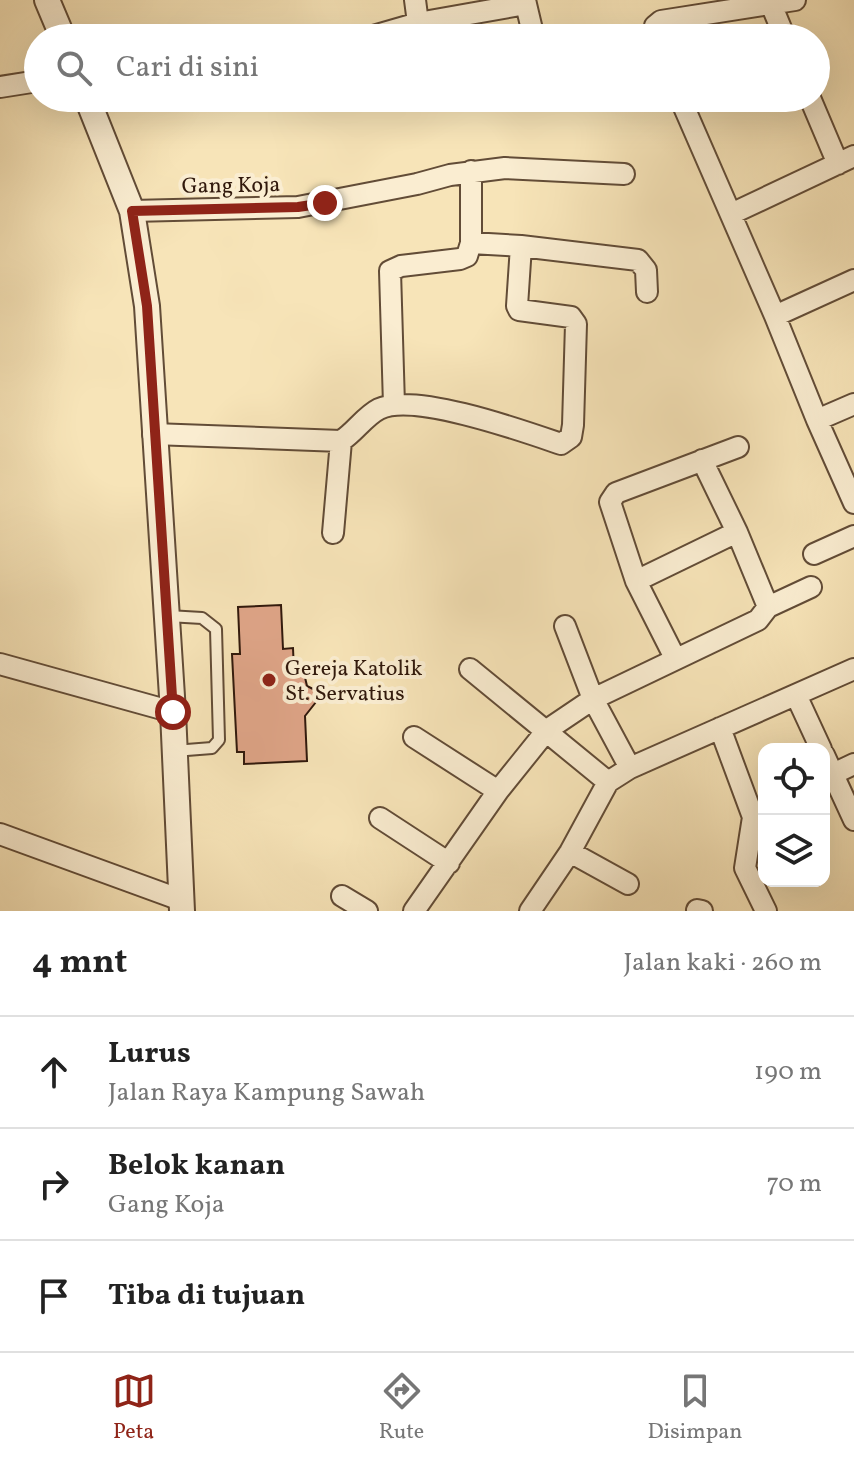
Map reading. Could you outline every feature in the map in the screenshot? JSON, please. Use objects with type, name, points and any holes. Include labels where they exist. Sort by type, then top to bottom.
[{"type":"street","points":[[47,0],[57,24]]},
{"type":"street","points":[[415,0],[418,23]]},
{"type":"street","points":[[657,24],[795,0]]},
{"type":"street","points":[[415,24],[526,2],[531,24]]},
{"type":"street","points":[[771,4],[779,24]]},
{"type":"street","points":[[0,87],[24,83]]},
{"type":"street","points":[[0,834],[182,906],[147,306],[132,211],[93,112]]},
{"type":"street","points":[[686,112],[854,503]]},
{"type":"street","points":[[731,214],[846,160],[818,112]]},
{"type":"street","name":"Gang Koja","points":[[132,211],[298,207],[471,171],[505,168],[624,174]]},
{"type":"street","points":[[394,405],[390,271],[401,266],[467,256],[471,243],[471,171]]},
{"type":"street","points":[[471,243],[638,260],[646,270],[647,292]]},
{"type":"street","points":[[153,434],[341,441],[353,434],[376,410],[411,404],[561,444],[571,437],[573,425],[576,324],[571,317],[519,310],[521,246]]},
{"type":"street","points":[[775,316],[854,280]]},
{"type":"street","points":[[817,420],[854,404]]},
{"type":"street","points":[[333,533],[341,441]]},
{"type":"street","points":[[675,658],[636,581],[610,509],[612,496],[738,447]]},
{"type":"street","points":[[702,460],[737,532],[768,607]]},
{"type":"street","points":[[636,581],[737,532]]},
{"type":"street","points":[[814,554],[854,536]]},
{"type":"street","points":[[414,911],[498,791],[547,730],[593,699],[758,620],[768,607],[811,587]]},
{"type":"street","points":[[565,626],[593,699],[630,768]]},
{"type":"street","points":[[0,664],[173,712]]},
{"type":"street","points":[[470,669],[608,782]]},
{"type":"street","points":[[530,911],[570,852],[608,782],[630,768],[854,669]]},
{"type":"street","points":[[796,695],[818,743]]},
{"type":"street","points":[[720,728],[753,817],[745,868],[766,911]]},
{"type":"street","points":[[414,737],[498,791]]},
{"type":"street","points":[[830,765],[854,764]]},
{"type":"street","points":[[830,769],[854,820]]},
{"type":"street","points":[[380,818],[449,863]]},
{"type":"street","points":[[570,852],[628,884]]},
{"type":"street","points":[[342,896],[367,911]]},
{"type":"lane","points":[[166,616],[202,618],[216,629],[219,740],[212,748],[174,751]]},
{"type":"building","name":"Gereja Katolik St. Servatius","points":[[281,605],[283,649],[293,648],[294,671],[304,673],[307,686],[315,690],[316,702],[305,716],[307,761],[244,764],[244,752],[237,752],[232,654],[240,654],[238,607]]},
{"type":"place","name":"Gereja Katolik St. Servatius","points":[[269,680]]},
{"type":"route","points":[[173,712],[147,306],[132,211],[298,207],[325,203]]}]
